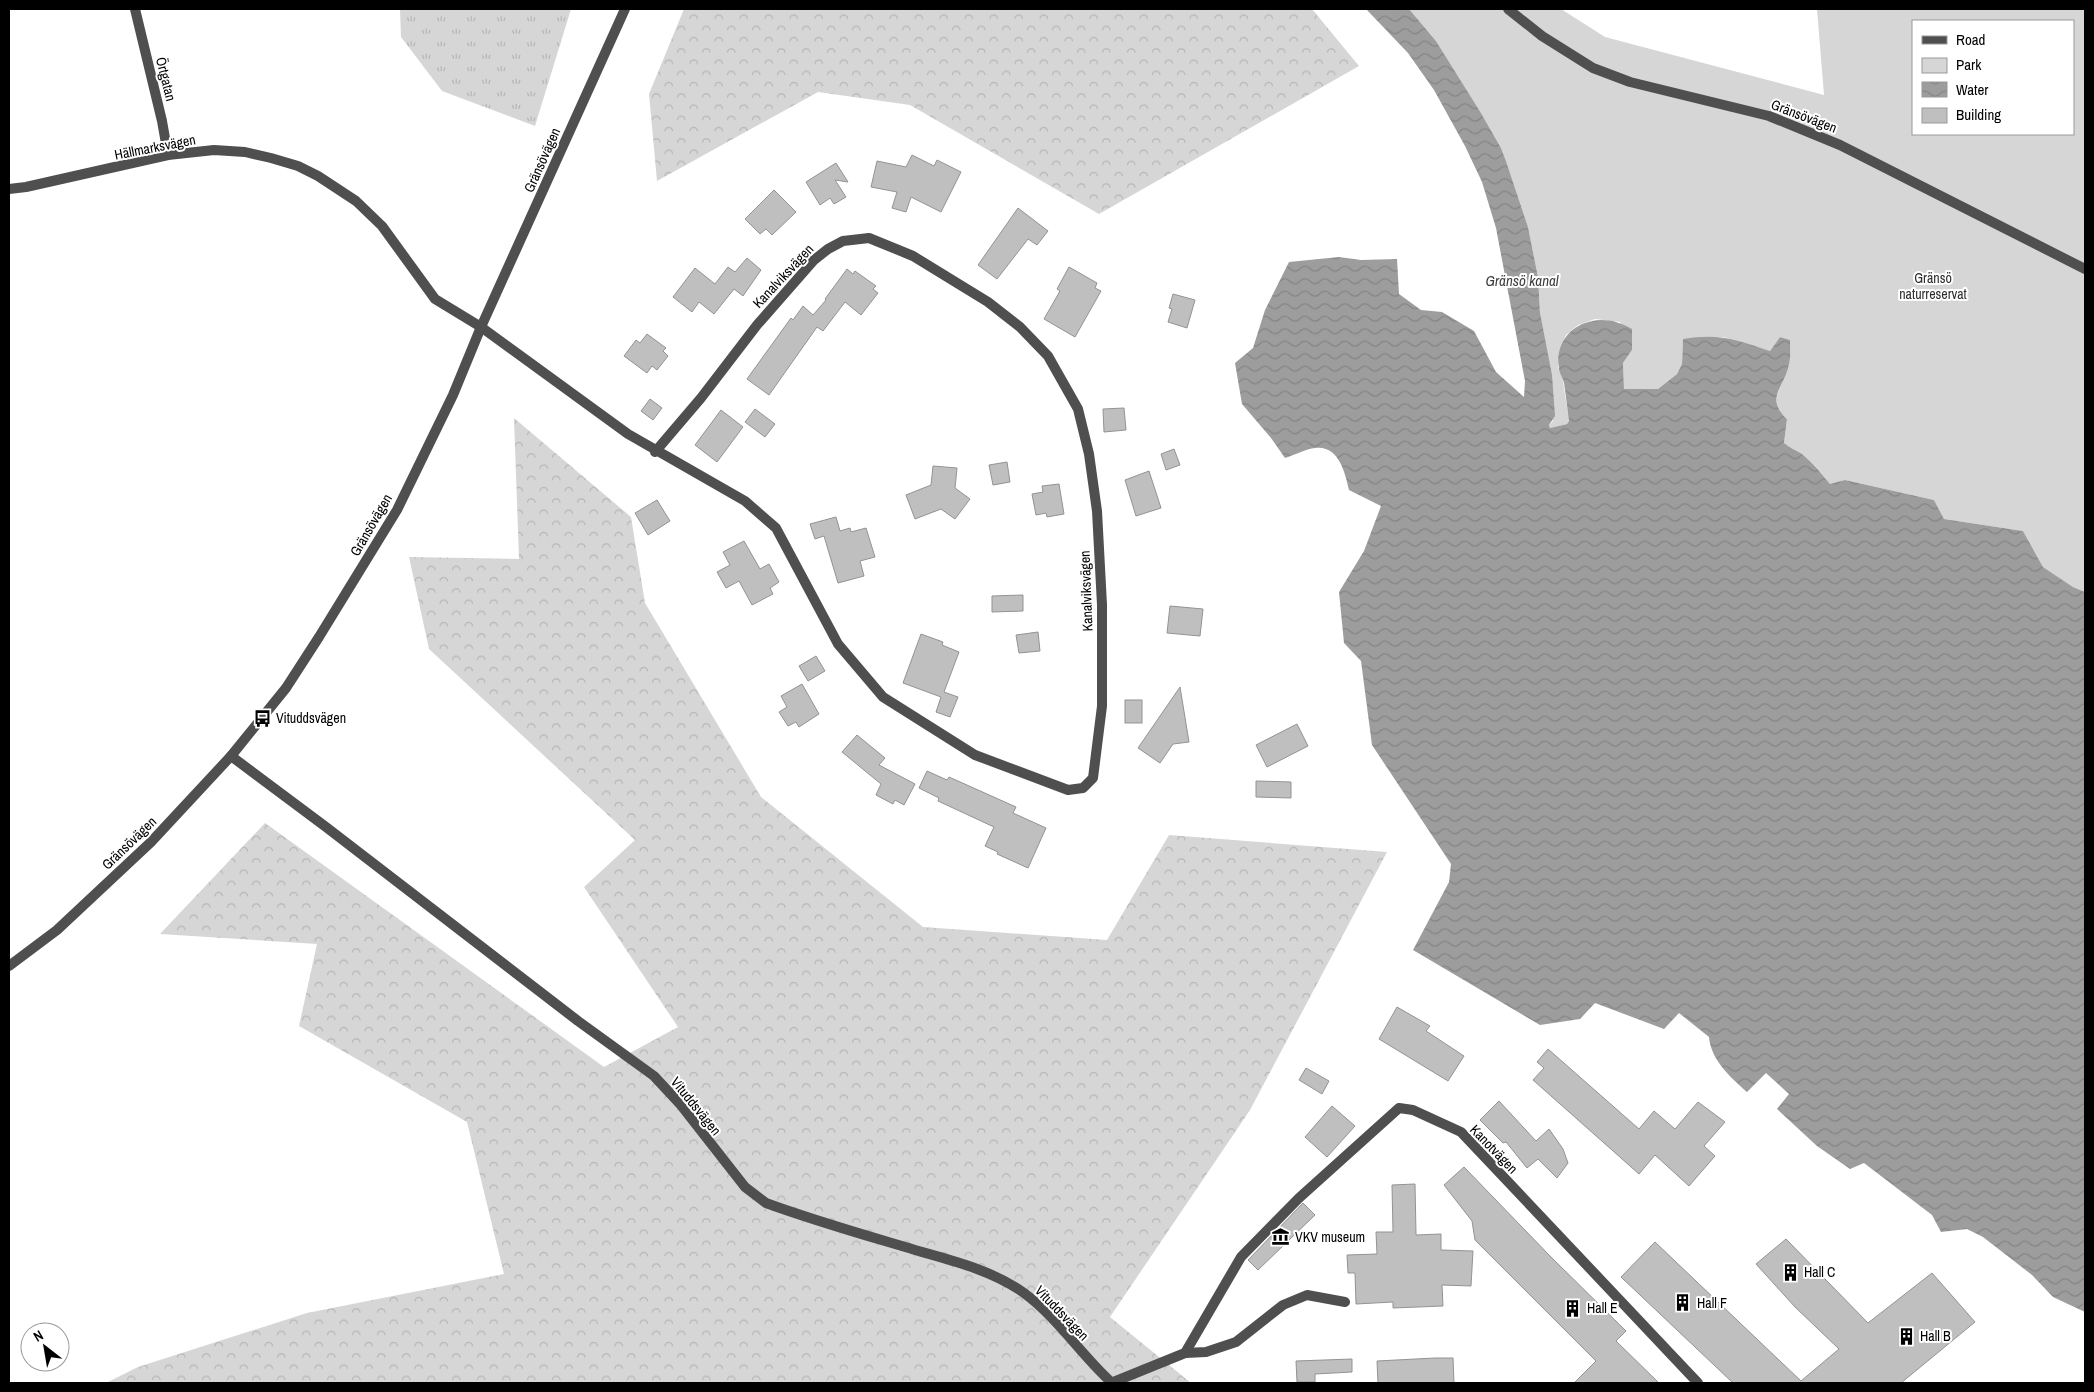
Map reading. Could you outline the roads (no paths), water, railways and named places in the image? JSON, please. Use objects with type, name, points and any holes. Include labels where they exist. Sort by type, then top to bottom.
[{"type":"street","name":"Örtgatan","points":[[135,9],[162,120],[168,155]]},
{"type":"street","name":"Gränsövägen","points":[[9,966],[57,930],[137,855],[231,756],[286,688],[352,585],[397,510],[453,395],[481,327],[625,9]]},
{"type":"street","name":"Gränsövägen","points":[[1508,9],[1542,36],[1593,68],[1630,82],[1769,116],[1832,141],[2085,269]]},
{"type":"street","name":"Hällmarksvägen","points":[[9,189],[36,185],[168,155],[214,150],[245,152],[298,166],[318,176],[356,201],[382,226],[435,299],[481,327]]},
{"type":"street","name":"Kanalviksvägen","points":[[481,327],[628,434],[656,452],[745,501],[776,528],[838,644],[883,697],[975,756],[1068,790],[1083,788],[1092,778],[1102,706],[1102,605],[1097,511],[1089,454],[1078,409],[1048,356],[1020,328],[988,302],[914,256],[869,238],[843,241],[828,249],[814,260],[757,325],[701,398],[656,452]]},
{"type":"street","name":"Vituddsvägen","points":[[231,756],[333,832],[570,1015],[654,1076],[680,1104],[744,1187],[766,1203],[944,1258],[994,1276],[1023,1292],[1043,1309],[1091,1364],[1112,1383]]},
{"type":"street","name":"Kanotvägen","points":[[1185,1353],[1241,1256],[1299,1198],[1399,1108],[1413,1110],[1461,1132],[1698,1383]]},
{"type":"street","points":[[1112,1383],[1185,1353],[1206,1352],[1236,1342],[1284,1305],[1307,1295],[1345,1302]]},
{"type":"water","name":"Gränsö kanal","points":[[1366,9],[1409,9],[1436,41],[1501,148],[1528,227],[1538,277],[1540,313],[1552,375],[1555,416],[1549,425],[1550,428],[1567,424],[1569,421],[1564,383],[1559,370],[1559,353],[1568,335],[1585,323],[1609,320],[1621,323],[1632,329],[1632,350],[1623,363],[1624,389],[1658,389],[1677,374],[1682,364],[1683,339],[1718,337],[1770,351],[1780,337],[1790,340],[1789,364],[1776,398],[1780,411],[1787,419],[1784,443],[1806,457],[1830,484],[1845,480],[1934,500],[1944,519],[2023,531],[2043,567],[2073,587],[2085,592],[2085,1312],[2053,1297],[2032,1275],[1983,1237],[1967,1229],[1941,1232],[1932,1215],[1864,1163],[1850,1169],[1817,1146],[1777,1109],[1789,1094],[1766,1073],[1747,1092],[1717,1061],[1709,1037],[1679,1013],[1664,1029],[1595,1003],[1580,1019],[1540,1025],[1413,950],[1449,882],[1451,864],[1372,745],[1361,661],[1344,643],[1339,592],[1364,551],[1381,506],[1349,490],[1343,468],[1335,455],[1330,451],[1323,448],[1315,448],[1285,458],[1271,438],[1242,404],[1235,363],[1253,348],[1265,310],[1289,262],[1339,257],[1361,260],[1397,259],[1399,294],[1421,310],[1442,312],[1474,331],[1496,372],[1524,397],[1525,381],[1496,228],[1482,182],[1465,146],[1434,90],[1408,53]]},
{"type":"place","name":"Vituddsvägen","points":[[262,718]]},
{"type":"place","name":"VKV museum","points":[[1281,1237]]},
{"type":"place","name":"Hall C","points":[[1790,1272]]},
{"type":"place","name":"Hall F","points":[[1683,1303]]},
{"type":"place","name":"Hall E","points":[[1573,1308]]},
{"type":"place","name":"Hall B","points":[[1906,1336]]},
{"type":"park label","name":"Gränsö naturreservat","points":[[1933,286]]}]
